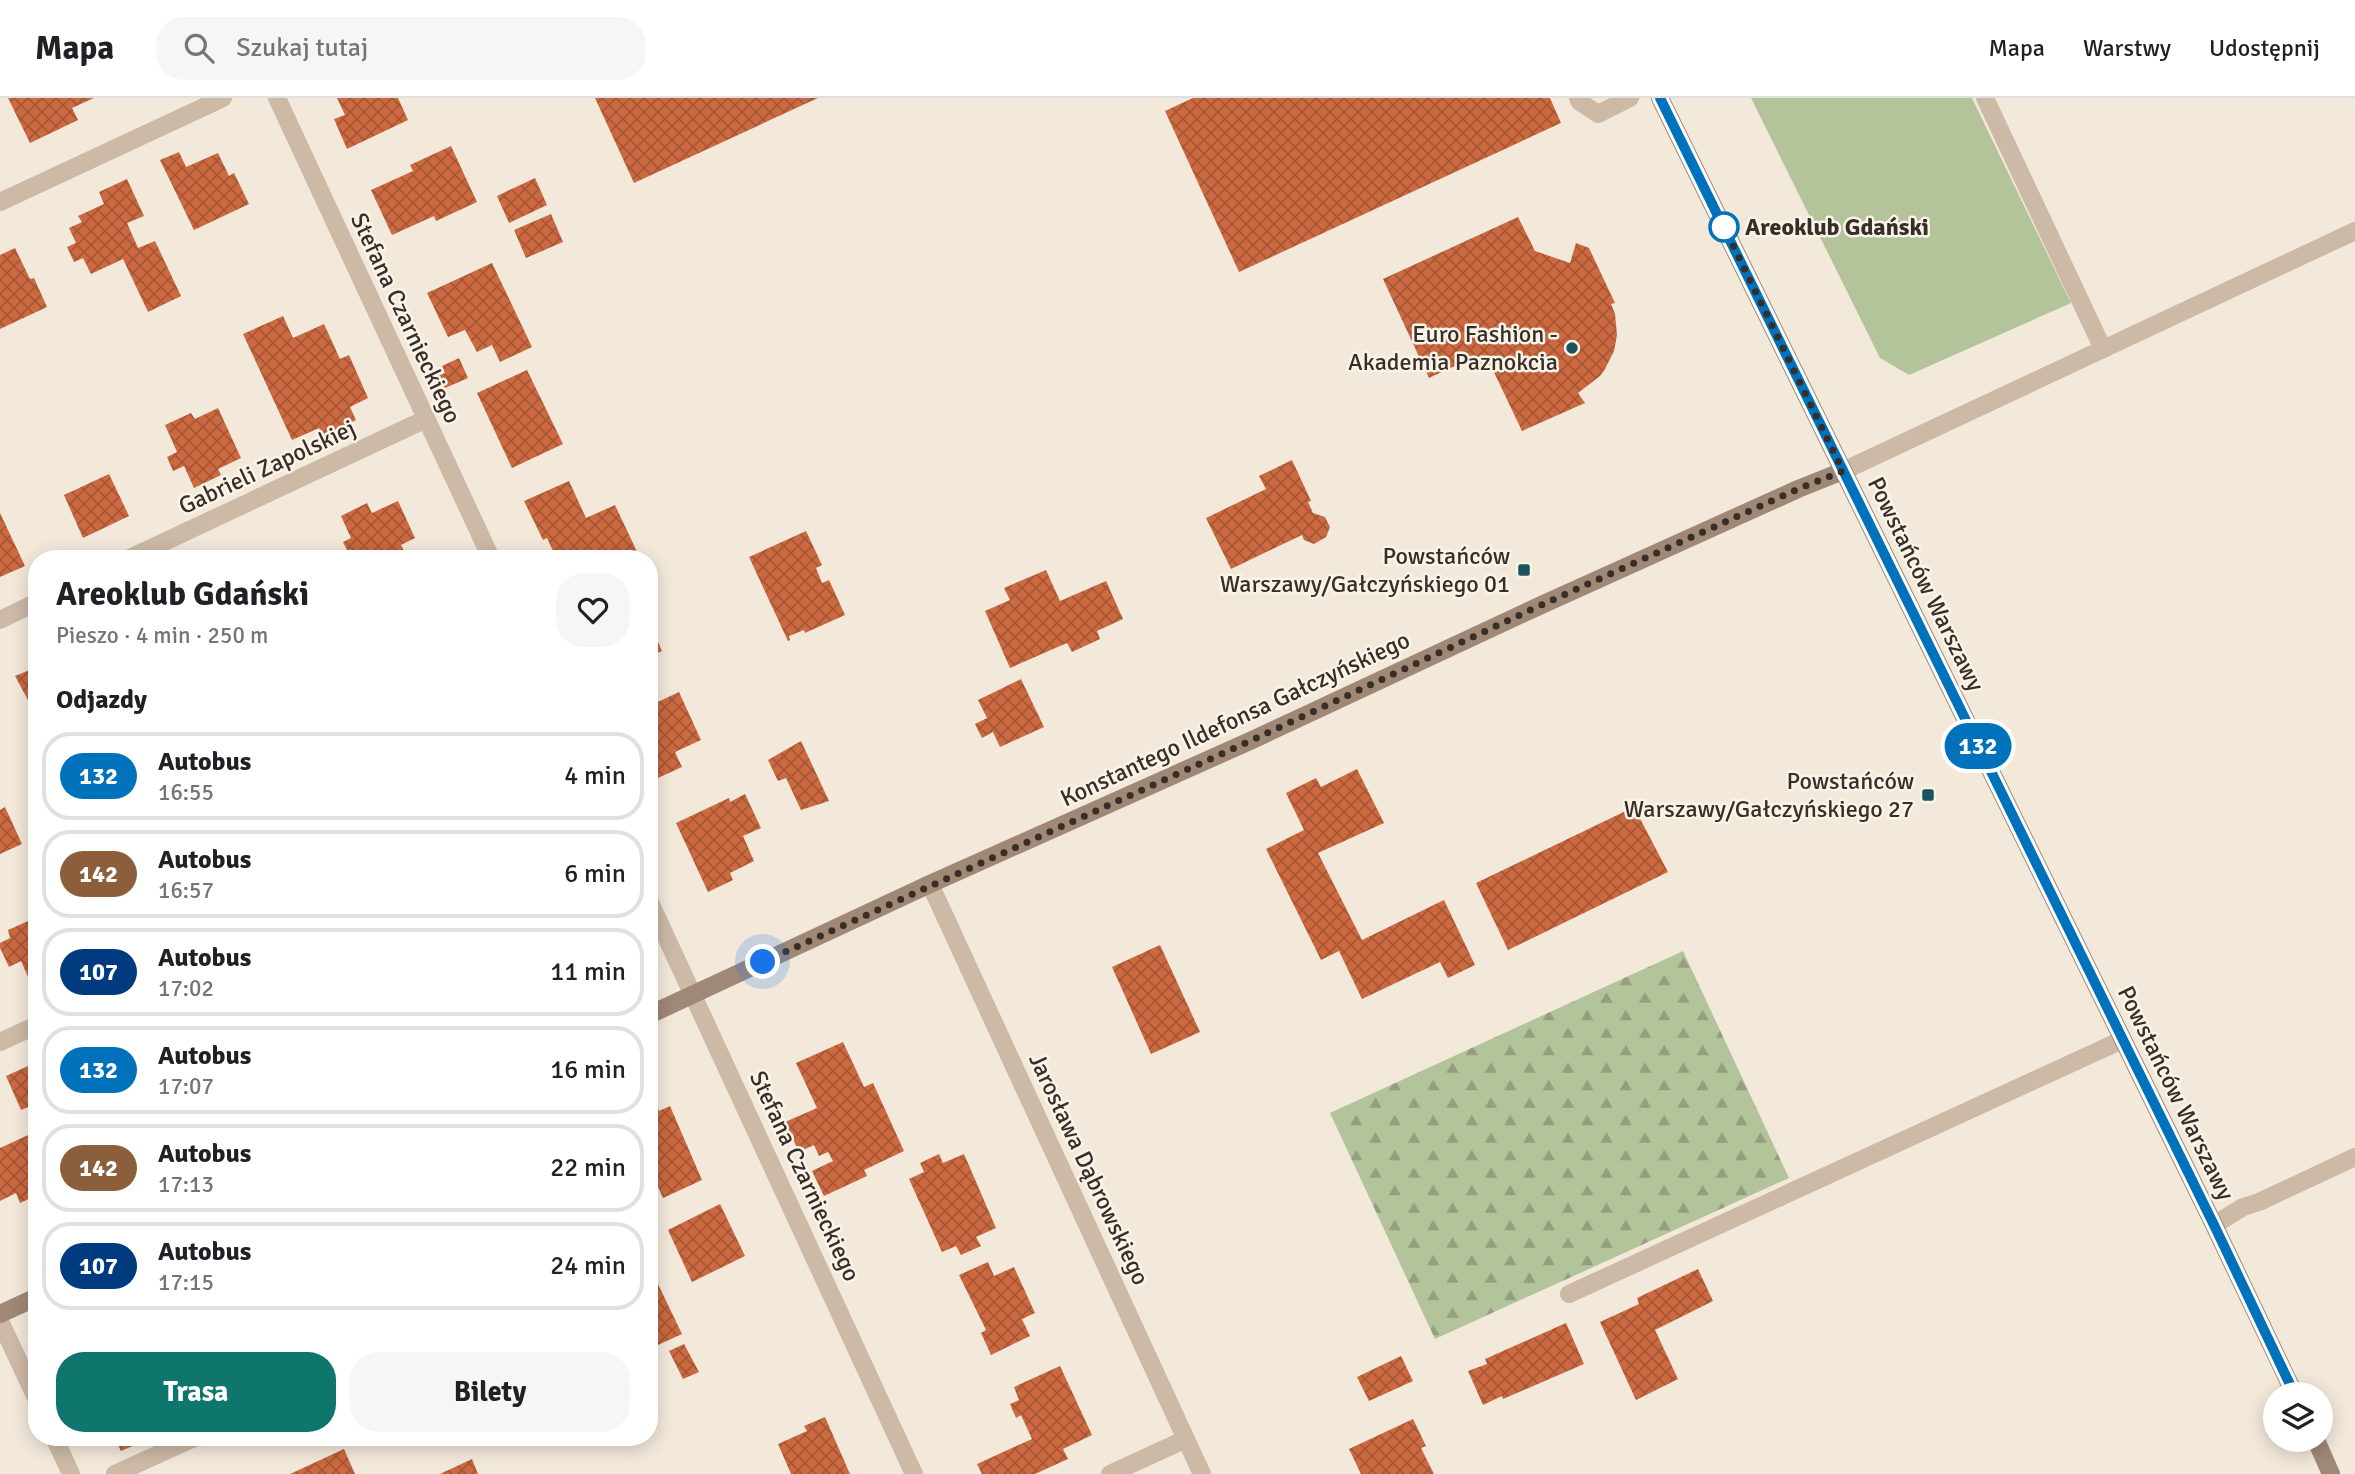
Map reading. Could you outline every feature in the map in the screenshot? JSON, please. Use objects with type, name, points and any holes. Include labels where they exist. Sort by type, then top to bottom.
[{"type":"main road","name":"Powstańców Warszawy","points":[[1660,98],[2289,1382]]},
{"type":"main road","name":"Konstantego Ildefonsa Gałczyńskiego","points":[[658,1011],[930,884],[1250,741],[1549,601],[1843,471]]},
{"type":"main road","points":[[0,1314],[28,1301]]},
{"type":"main road","points":[[2322,1452],[2332,1474]]},
{"type":"street","points":[[0,202],[223,98]]},
{"type":"street","name":"Stefana Czarnieckiego","points":[[277,98],[487,550]]},
{"type":"street","points":[[1578,98],[1598,114],[1630,98]]},
{"type":"street","points":[[1985,98],[2103,349]]},
{"type":"street","points":[[1843,471],[2355,231]]},
{"type":"street","name":"Gabrieli Zapolskiej","points":[[147,550],[426,419]]},
{"type":"street","points":[[0,620],[28,607]]},
{"type":"street","name":"Jarosława Dąbrowskiego","points":[[930,884],[1202,1474]]},
{"type":"street","name":"Stefana Czarnieckiego","points":[[658,919],[914,1474]]},
{"type":"street","points":[[0,1042],[28,1029]]},
{"type":"street","points":[[1569,1294],[2122,1040]]},
{"type":"street","points":[[2214,1225],[2243,1207],[2355,1157]]},
{"type":"street","points":[[0,1321],[28,1381]]},
{"type":"street","points":[[1110,1474],[1186,1439]]},
{"type":"street","points":[[58,1446],[71,1474]]},
{"type":"street","points":[[115,1474],[176,1446]]},
{"type":"green space","points":[[1751,98],[1972,98],[2071,303],[1909,375],[1880,358]]},
{"type":"green space","points":[[1683,951],[1789,1178],[1435,1339],[1330,1113]]},
{"type":"building","points":[[8,98],[94,98],[72,108],[78,120],[30,143]]},
{"type":"building","points":[[337,98],[398,98],[408,120],[347,149],[334,119],[345,115]]},
{"type":"building","points":[[595,98],[818,98],[634,183]]},
{"type":"building","points":[[1193,98],[1550,98],[1561,123],[1239,272],[1165,111]]},
{"type":"building","points":[[451,146],[477,202],[436,221],[434,216],[392,235],[371,190],[413,171],[410,165]]},
{"type":"building","points":[[179,152],[186,167],[218,153],[229,176],[234,173],[249,204],[194,230],[160,160]]},
{"type":"building","points":[[535,178],[547,205],[509,223],[497,196]]},
{"type":"building","points":[[127,179],[144,216],[127,223],[138,248],[155,241],[181,296],[148,312],[123,259],[91,274],[83,258],[74,262],[67,247],[76,243],[69,228],[82,222],[78,216],[104,204],[99,192]]},
{"type":"building","points":[[551,214],[563,242],[526,258],[514,230]]},
{"type":"building","points":[[1518,217],[1535,251],[1570,263],[1576,243],[1589,248],[1615,303],[1611,304],[1617,335],[1614,351],[1605,369],[1578,393],[1585,403],[1522,431],[1491,366],[1478,366],[1468,360],[1429,378],[1383,279]]},
{"type":"building","points":[[15,248],[30,279],[34,278],[47,307],[0,329],[0,255]]},
{"type":"building","points":[[492,263],[532,347],[500,362],[492,345],[477,352],[465,330],[448,337],[427,293]]},
{"type":"building","points":[[283,316],[293,338],[324,324],[340,359],[349,355],[368,398],[350,407],[356,420],[322,436],[319,428],[292,440],[243,334]]},
{"type":"building","points":[[459,358],[468,378],[445,388],[438,376],[445,373],[442,366]]},
{"type":"building","points":[[527,370],[563,444],[512,468],[477,393]]},
{"type":"building","points":[[218,408],[241,458],[218,469],[221,475],[194,488],[184,466],[173,471],[167,457],[177,452],[165,425],[191,413],[195,419]]},
{"type":"building","points":[[1292,460],[1311,501],[1308,502],[1313,513],[1325,517],[1330,527],[1326,537],[1314,544],[1304,540],[1302,535],[1231,569],[1206,518],[1266,489],[1259,476]]},
{"type":"building","points":[[109,474],[129,516],[83,538],[64,495]]},
{"type":"building","points":[[569,481],[586,518],[615,505],[636,550],[552,550],[547,538],[543,540],[524,501]]},
{"type":"building","points":[[398,501],[415,538],[401,545],[404,550],[347,550],[343,542],[351,538],[341,516],[367,503],[372,513]]},
{"type":"building","points":[[0,513],[25,566],[0,577]]},
{"type":"building","points":[[806,531],[822,565],[816,568],[822,583],[829,580],[845,615],[805,633],[804,630],[789,636],[788,641],[749,557]]},
{"type":"building","points":[[1046,570],[1060,601],[1106,581],[1123,619],[1097,631],[1100,639],[1072,652],[1067,643],[1010,668],[985,611],[1010,600],[1004,588]]},
{"type":"building","points":[[28,671],[28,700],[15,676]]},
{"type":"building","points":[[1021,679],[1044,727],[1000,747],[993,732],[982,738],[975,724],[987,718],[978,700]]},
{"type":"building","points":[[679,692],[701,740],[675,752],[682,767],[658,778],[658,702]]},
{"type":"building","points":[[801,741],[829,801],[801,810],[786,778],[778,781],[768,760]]},
{"type":"building","points":[[1357,769],[1384,823],[1318,853],[1362,940],[1444,900],[1475,965],[1448,978],[1440,962],[1362,999],[1339,951],[1321,960],[1266,849],[1304,830],[1286,793],[1316,778],[1321,787]]},
{"type":"building","points":[[745,794],[761,828],[743,836],[754,861],[730,873],[733,880],[708,892],[676,823],[729,798],[730,802]]},
{"type":"building","points":[[5,807],[22,844],[0,854],[0,810]]},
{"type":"building","points":[[1634,807],[1668,872],[1508,950],[1476,883]]},
{"type":"building","points":[[28,921],[28,977],[21,961],[9,967],[0,948],[0,943],[10,938],[8,930]]},
{"type":"building","points":[[1160,945],[1200,1032],[1151,1054],[1112,967]]},
{"type":"building","points":[[843,1042],[864,1087],[873,1083],[904,1151],[864,1170],[867,1176],[824,1196],[812,1171],[833,1161],[828,1152],[819,1156],[814,1145],[799,1152],[785,1122],[817,1108],[796,1063]]},
{"type":"building","points":[[28,1066],[28,1107],[21,1110],[6,1076]]},
{"type":"building","points":[[670,1106],[702,1180],[663,1198],[658,1187],[658,1109],[659,1111]]},
{"type":"building","points":[[28,1135],[28,1199],[20,1203],[16,1193],[0,1201],[0,1148]]},
{"type":"building","points":[[939,1154],[943,1163],[964,1154],[996,1228],[976,1237],[981,1246],[961,1255],[956,1246],[942,1252],[909,1179],[924,1172],[920,1163]]},
{"type":"building","points":[[720,1204],[745,1256],[692,1282],[668,1230]]},
{"type":"building","points":[[988,1262],[994,1276],[1014,1267],[1035,1313],[1022,1319],[1030,1336],[991,1355],[981,1333],[986,1330],[959,1275]]},
{"type":"building","points":[[1698,1269],[1713,1301],[1655,1330],[1678,1379],[1636,1400],[1600,1322],[1639,1304],[1637,1298]]},
{"type":"building","points":[[658,1284],[682,1334],[658,1345]]},
{"type":"building","points":[[1566,1323],[1584,1364],[1483,1405],[1468,1371],[1487,1364],[1485,1359]]},
{"type":"building","points":[[684,1344],[699,1372],[683,1379],[669,1351]]},
{"type":"building","points":[[1401,1356],[1413,1381],[1369,1401],[1357,1377]]},
{"type":"building","points":[[1060,1366],[1092,1435],[1063,1449],[1068,1459],[1035,1474],[982,1474],[977,1464],[1032,1439],[1021,1415],[1016,1418],[1010,1404],[1019,1400],[1014,1387]]},
{"type":"building","points":[[825,1417],[850,1474],[791,1474],[778,1444],[807,1431],[804,1426]]},
{"type":"building","points":[[1413,1419],[1426,1446],[1421,1448],[1434,1474],[1361,1474],[1349,1449]]},
{"type":"building","points":[[118,1446],[132,1446],[121,1451]]},
{"type":"building","points":[[344,1449],[355,1474],[290,1474]]},
{"type":"building","points":[[472,1459],[478,1474],[440,1474]]},
{"type":"bus line","name":"132","points":[[1660,98],[2289,1382]]},
{"type":"place","name":"Areoklub Gdański","points":[[1724,227]]},
{"type":"place","name":"Euro Fashion - Akademia Paznokcia","points":[[1572,348]]},
{"type":"place","name":"Powstańców Warszawy/Gałczyńskiego 01","points":[[1524,570]]},
{"type":"place","name":"Powstańców Warszawy/Gałczyńskiego 27","points":[[1928,795]]},
{"type":"route","points":[[763,962],[1250,741],[1537,607],[1843,471],[1724,227]]}]
